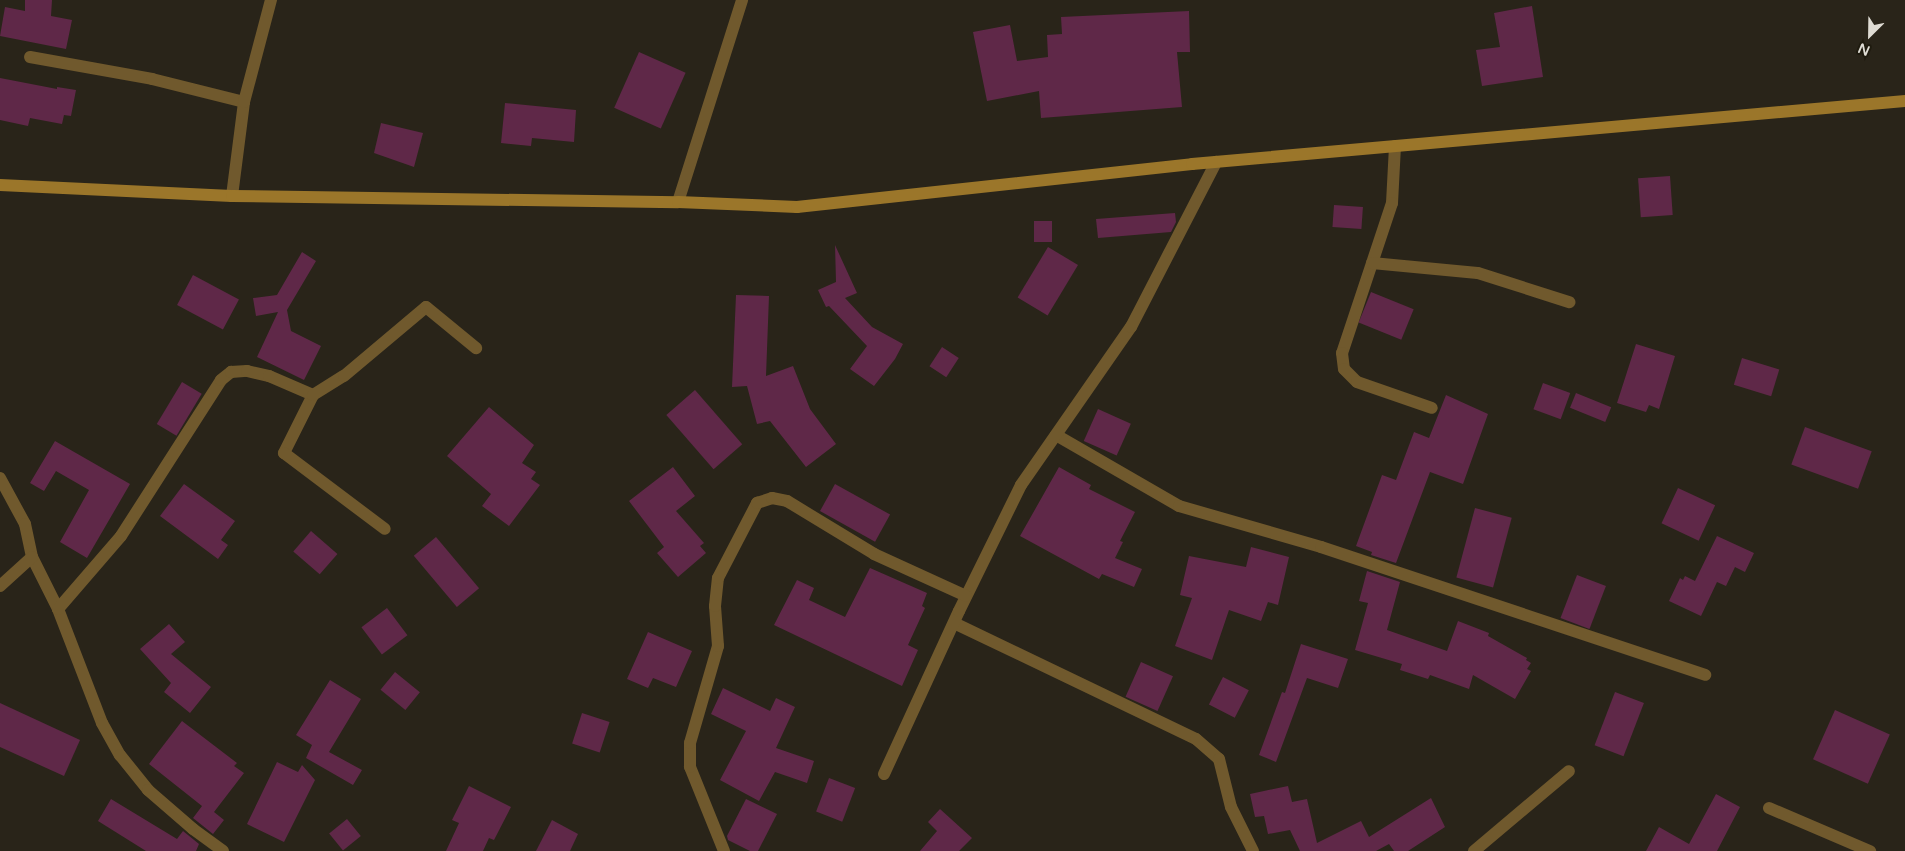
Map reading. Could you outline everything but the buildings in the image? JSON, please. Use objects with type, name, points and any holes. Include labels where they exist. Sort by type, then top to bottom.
[{"type":"main road","points":[[0,185],[232,196],[678,202],[796,207],[1216,162],[1905,101]]},
{"type":"street","points":[[232,196],[244,102],[271,0]]},
{"type":"street","points":[[678,202],[742,0]]},
{"type":"street","points":[[30,57],[152,79],[244,102]]},
{"type":"street","points":[[1395,146],[1392,203],[1342,352],[1344,369],[1357,382],[1432,408]]},
{"type":"street","points":[[884,774],[966,596],[1021,484],[1131,327],[1216,162]]},
{"type":"street","points":[[1372,263],[1478,273],[1569,302]]},
{"type":"street","points":[[385,529],[284,454],[313,395],[344,376],[426,308],[476,348]]},
{"type":"street","points":[[58,609],[121,536],[221,380],[231,372],[246,371],[269,376],[313,395]]},
{"type":"street","points":[[1056,435],[1179,506],[1321,547],[1705,675]]},
{"type":"street","points":[[0,478],[25,524],[32,557],[58,609],[102,724],[120,755],[148,790],[223,851]]},
{"type":"street","points":[[724,851],[690,767],[690,743],[718,646],[715,606],[718,578],[756,503],[772,498],[787,501],[874,554],[966,596]]},
{"type":"street","points":[[0,586],[32,557]]},
{"type":"street","points":[[954,623],[1196,738],[1219,760],[1231,807],[1253,851]]},
{"type":"street","points":[[1474,851],[1569,771]]},
{"type":"street","points":[[1769,808],[1870,851]]}]
